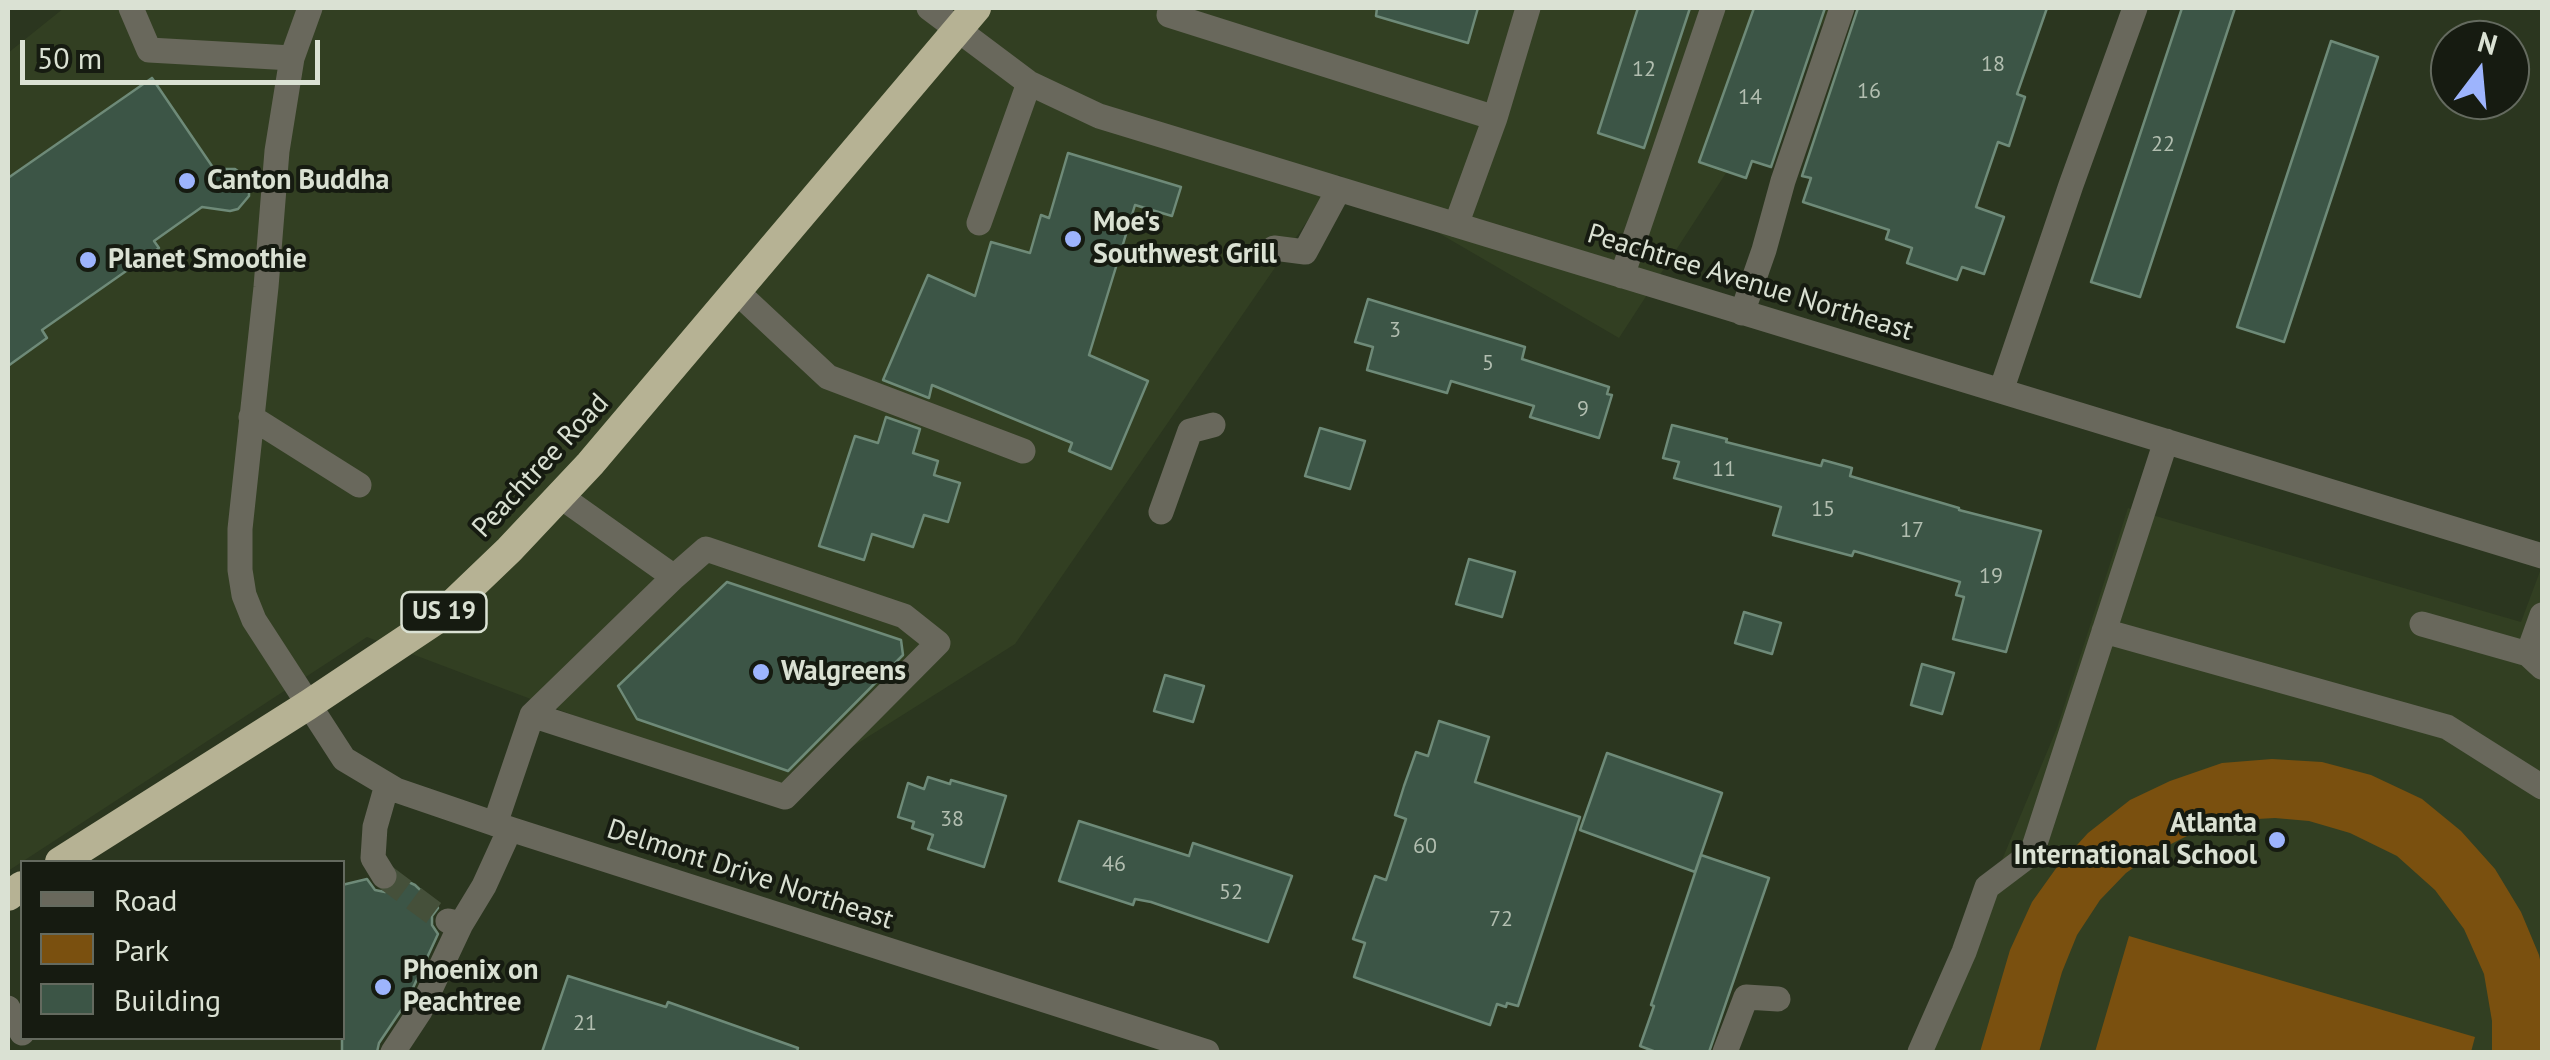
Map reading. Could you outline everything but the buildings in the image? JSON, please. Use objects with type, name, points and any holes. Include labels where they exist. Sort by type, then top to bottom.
[{"type":"highway","name":"Peachtree Road","points":[[63,860],[436,619],[509,550],[590,464],[967,19]]},
{"type":"street","points":[[131,8],[149,50],[292,58]]},
{"type":"street","name":"Delmont Drive Northeast","points":[[310,8],[292,58],[277,151],[240,528],[240,570],[254,620],[344,759],[396,790],[503,827],[1207,1052]]},
{"type":"street","name":"Peachtree Avenue Northeast","points":[[929,8],[967,19],[1029,83],[1098,116],[2542,556]]},
{"type":"street","points":[[1175,8],[1169,15],[1495,118]]},
{"type":"street","points":[[1456,225],[1495,118],[1528,8]]},
{"type":"street","points":[[1622,276],[1712,8]]},
{"type":"street","points":[[1742,312],[1842,8]]},
{"type":"street","points":[[2001,391],[2135,8]]},
{"type":"street","points":[[979,224],[1029,83]]},
{"type":"street","points":[[1274,248],[1305,252],[1338,189]]},
{"type":"street","points":[[738,292],[828,377],[1023,452]]},
{"type":"street","points":[[251,417],[359,485]]},
{"type":"street","points":[[1161,512],[1190,431],[1213,425]]},
{"type":"street","points":[[1920,1052],[1964,952],[1986,887],[2032,853],[2166,441]]},
{"type":"street","points":[[560,496],[674,577]]},
{"type":"street","points":[[393,1052],[420,1011],[452,922],[484,886],[532,715],[706,548],[904,616],[938,643],[785,797],[532,715]]},
{"type":"street","points":[[2422,624],[2536,661],[2542,615]]},
{"type":"street","points":[[2104,630],[2448,727],[2542,787]]},
{"type":"street","points":[[384,876],[373,858],[375,827],[387,785]]},
{"type":"street","points":[[1725,1052],[1746,996],[1778,999]]},
{"type":"shaded area","points":[[64,8],[1833,8],[1619,338],[1339,175],[1015,644],[779,793],[367,637],[8,871],[8,53]]},
{"type":"shaded area","name":"Atlanta International School","points":[[2128,508],[2521,622],[2542,566],[2542,1052],[1922,1052],[2057,728]]},
{"type":"green space","points":[[2272,759],[2322,762],[2371,775],[2422,799],[2461,831],[2495,869],[2521,912],[2539,955],[2542,1052],[2492,1052],[2492,1021],[2484,974],[2464,929],[2435,890],[2397,856],[2350,833],[2309,821],[2275,818],[2239,820],[2199,830],[2157,851],[2126,873],[2100,900],[2077,935],[2039,1052],[1980,1052],[2010,950],[2032,902],[2088,833],[2130,800],[2170,781],[2222,763]]},
{"type":"green space","points":[[2129,936],[2475,1037],[2471,1052],[2095,1052]]},
{"type":"tunnel","points":[[384,876],[443,920]]},
{"type":"place","name":"Canton Buddha","points":[[187,181]]},
{"type":"place","name":"Moe's Southwest Grill","points":[[1073,239]]},
{"type":"place","name":"Planet Smoothie","points":[[88,260]]},
{"type":"place","name":"Walgreens","points":[[761,672]]},
{"type":"place","name":"Atlanta International School","points":[[2277,840]]},
{"type":"place","name":"Phoenix on Peachtree","points":[[383,987]]}]
